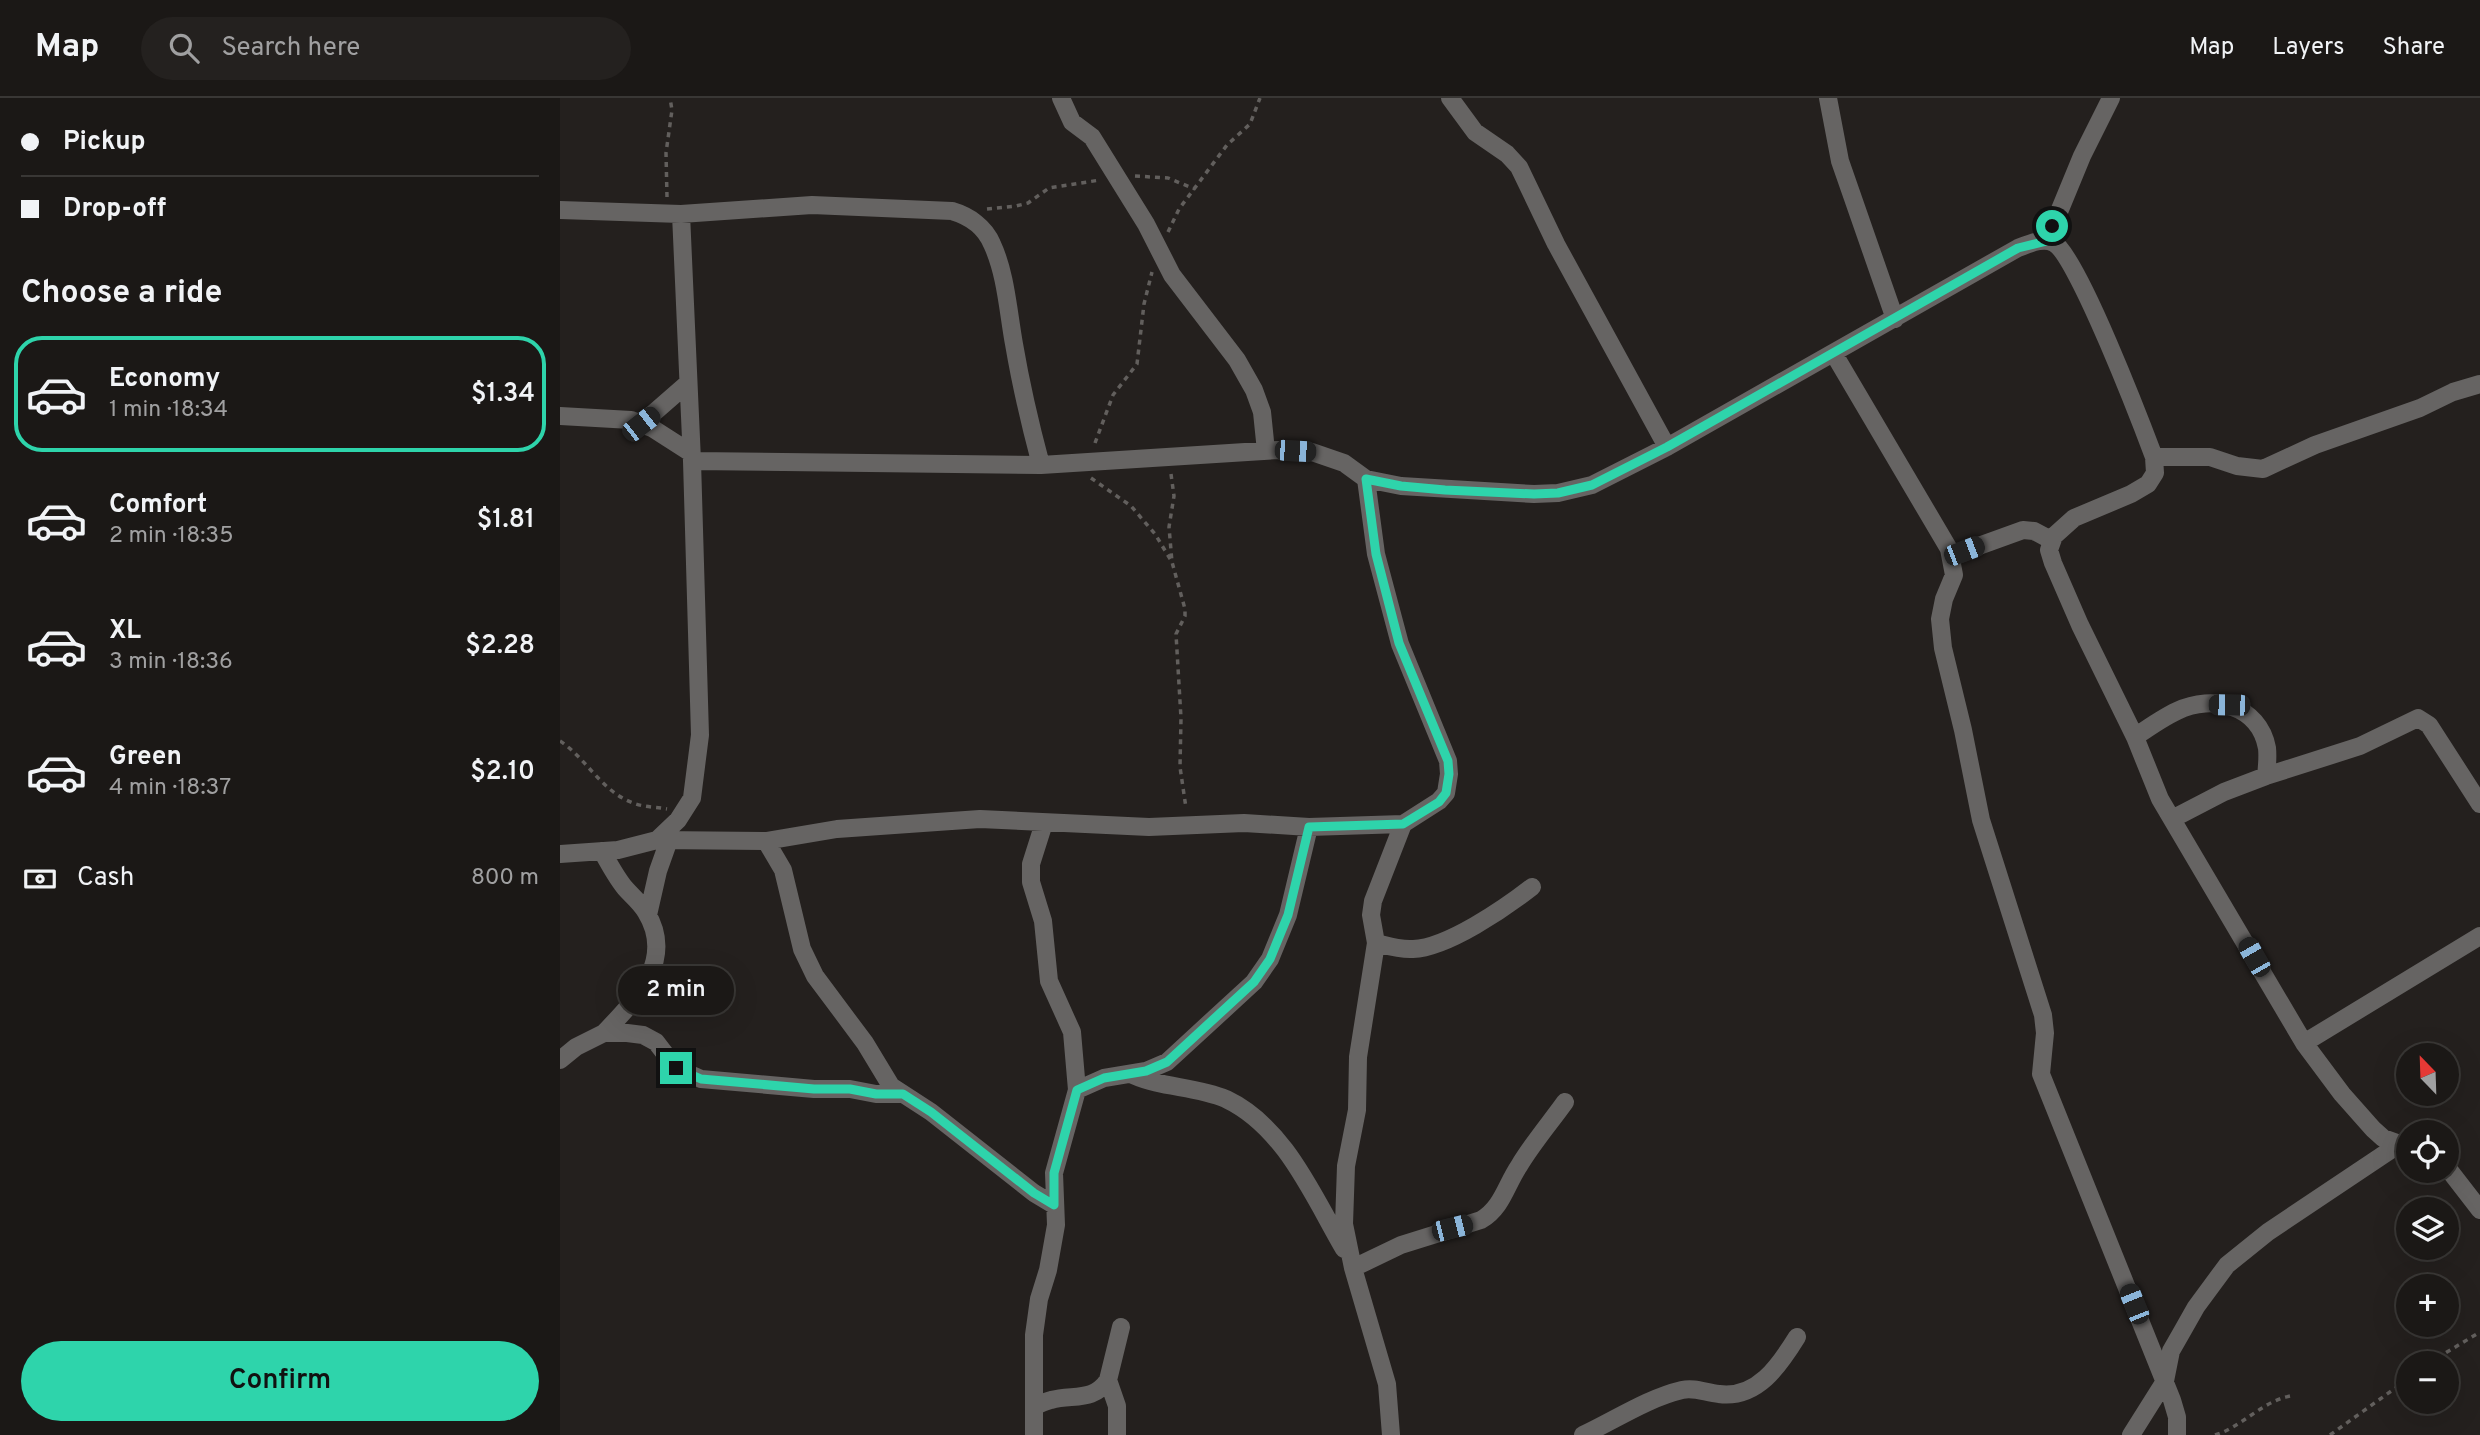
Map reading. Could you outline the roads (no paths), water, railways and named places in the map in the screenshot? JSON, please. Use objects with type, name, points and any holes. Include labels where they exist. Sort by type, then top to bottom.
[{"type":"street","points":[[1061,98],[1072,122],[1092,137],[1118,178],[1172,275],[1237,360],[1254,390],[1262,412],[1266,451]]},
{"type":"street","points":[[1450,98],[1475,132],[1507,154],[1519,167],[1556,244],[1667,447]]},
{"type":"street","points":[[1828,98],[1840,161],[1895,319]]},
{"type":"street","points":[[2047,241],[2082,156],[2111,98]]},
{"type":"street","points":[[560,210],[674,213],[812,205],[952,211],[965,215],[978,225],[991,242],[1002,276],[1024,401],[1041,464]]},
{"type":"street","points":[[648,915],[663,840],[692,798],[700,735],[692,457],[674,213]]},
{"type":"street","points":[[560,416],[631,420],[652,428],[692,457],[1069,464],[1266,451],[1312,452],[1344,463],[1366,479],[1401,486],[1558,493],[1592,485],[1667,447],[2018,248],[2047,241],[2056,244],[2064,252],[2083,287],[2154,457],[2155,473],[2148,484],[2131,494],[2074,518],[2051,540],[2049,550],[2080,625],[2135,737],[2160,799],[2304,1043],[2342,1094],[2373,1129],[2383,1138],[2396,1143]]},
{"type":"street","points":[[1834,354],[1951,556],[1954,575],[1944,599],[1940,619],[1943,648],[1964,730],[1981,820],[2043,1015],[2045,1033],[2041,1074],[2165,1381],[2177,1417],[2177,1435]]},
{"type":"street","points":[[641,424],[688,383]]},
{"type":"street","points":[[2154,457],[2210,457],[2237,466],[2263,469],[2315,445],[2480,384]]},
{"type":"street","points":[[560,854],[618,850],[663,840],[765,841],[837,829],[980,819],[1149,827],[1244,823],[1309,827],[1403,824],[1439,802],[1446,793],[1448,761],[1399,643],[1376,554],[1366,479]]},
{"type":"street","points":[[1951,556],[2023,530],[2034,531],[2051,540]]},
{"type":"street","points":[[2135,737],[2177,711],[2199,704],[2229,705],[2245,711],[2260,729],[2267,749],[2266,776]]},
{"type":"street","points":[[2172,819],[2224,792],[2360,746],[2418,718],[2429,725],[2480,804]]},
{"type":"street","points":[[1034,1435],[1034,1335],[1039,1299],[1048,1270],[1056,1225],[1054,1173],[1077,1090],[1072,1032],[1049,981],[1043,921],[1031,882],[1031,864],[1044,823]]},
{"type":"street","points":[[1391,1435],[1387,1384],[1352,1265],[1344,1224],[1346,1166],[1357,1110],[1358,1057],[1376,943],[1371,907],[1403,824]]},
{"type":"street","points":[[1077,1090],[1104,1078],[1133,1075],[1167,1062],[1254,982],[1270,959],[1288,915],[1309,827]]},
{"type":"street","points":[[765,841],[783,870],[802,949],[815,976],[865,1043],[891,1086],[931,1112],[1034,1193],[1054,1205]]},
{"type":"street","points":[[560,1060],[576,1046],[604,1033],[643,990],[655,961],[656,946],[648,915],[639,901],[625,888],[602,851]]},
{"type":"street","points":[[1376,943],[1416,949],[1439,944],[1513,903],[1532,887]]},
{"type":"street","points":[[2304,1043],[2480,936]]},
{"type":"street","points":[[604,1033],[642,1035],[656,1042],[676,1068],[701,1079],[903,1094]]},
{"type":"street","points":[[1133,1075],[1147,1081],[1189,1088],[1226,1099],[1261,1124],[1284,1148],[1352,1265]]},
{"type":"street","points":[[1352,1265],[1437,1232],[1489,1216],[1518,1167],[1565,1102]]},
{"type":"street","points":[[2131,1435],[2165,1381],[2171,1350],[2196,1307],[2227,1265],[2268,1232],[2396,1150]]},
{"type":"street","points":[[2459,1183],[2480,1210]]},
{"type":"street","points":[[1117,1435],[1116,1406],[1108,1380],[1121,1327]]},
{"type":"street","points":[[1583,1435],[1679,1390],[1694,1389],[1729,1395],[1758,1385],[1774,1372],[1797,1338]]},
{"type":"street","points":[[1035,1406],[1051,1400],[1094,1394],[1108,1380]]}]
